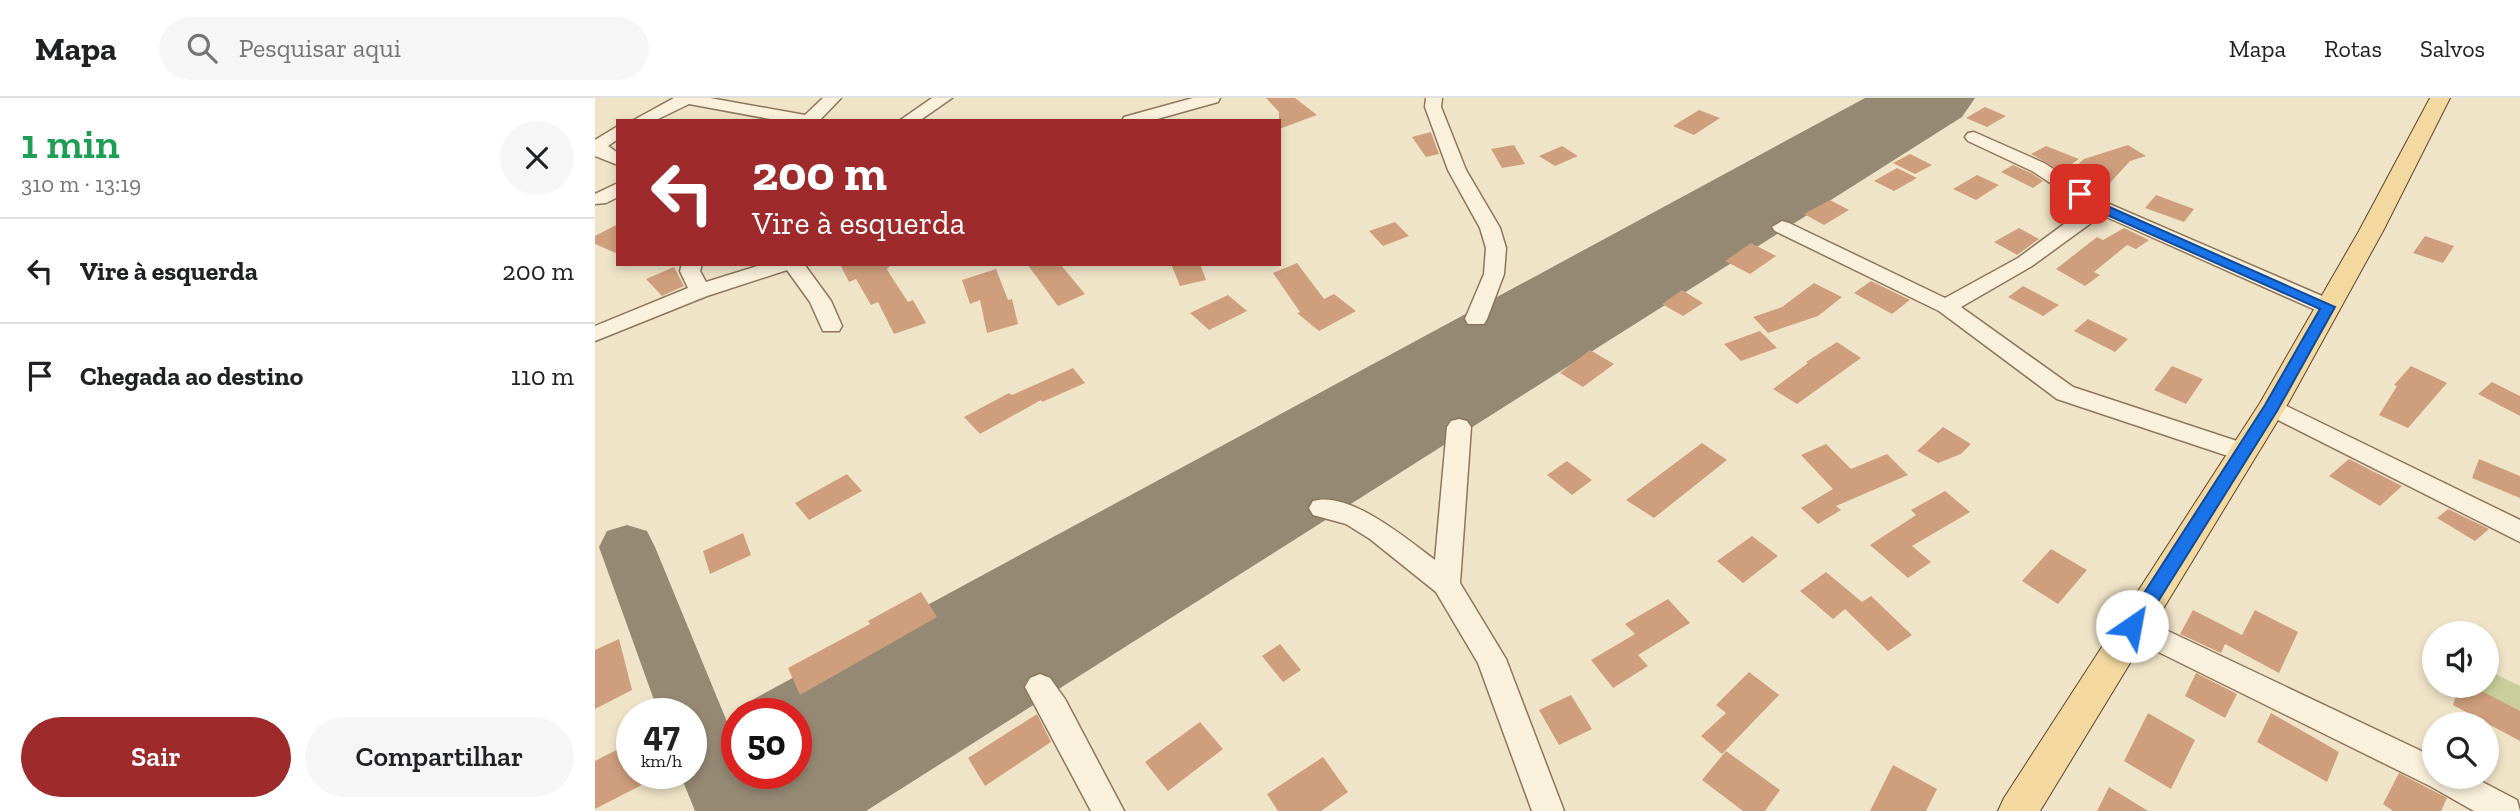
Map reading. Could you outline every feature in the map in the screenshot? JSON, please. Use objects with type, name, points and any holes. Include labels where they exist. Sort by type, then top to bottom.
[{"type":"main road","points":[[2018,811],[2272,407],[2371,231],[2440,98]]},
{"type":"street","points":[[644,119],[686,98],[799,119]]},
{"type":"street","points":[[812,119],[834,98]]},
{"type":"street","points":[[910,119],[944,98]]},
{"type":"street","points":[[1144,98],[1164,110]]},
{"type":"street","points":[[1137,119],[1212,98]]},
{"type":"street","points":[[1434,98],[1433,107],[1457,170],[1490,228],[1496,248],[1494,274],[1476,319]]},
{"type":"street","points":[[606,136],[599,145],[601,152],[616,159]]},
{"type":"street","points":[[1973,137],[2038,167],[2101,207],[2328,307]]},
{"type":"street","points":[[599,198],[616,190]]},
{"type":"street","points":[[1945,306],[2025,262],[2101,207]]},
{"type":"street","points":[[1782,227],[1945,306],[2065,393],[2243,452]]},
{"type":"street","points":[[691,266],[690,271],[700,291]]},
{"type":"street","points":[[595,334],[700,291],[780,266]]},
{"type":"street","points":[[794,266],[820,301],[831,326]]},
{"type":"street","points":[[2272,407],[2520,532]]},
{"type":"street","points":[[1446,584],[1459,427]]},
{"type":"street","points":[[1322,508],[1354,517],[1379,532],[1446,584],[1491,659],[1548,811]]},
{"type":"street","points":[[2132,626],[2422,767]]},
{"type":"street","points":[[1040,687],[1054,708],[1108,811]]},
{"type":"street","points":[[2465,789],[2506,811]]},
{"type":"green space","points":[[2499,676],[2520,686],[2520,725],[2480,698],[2499,698]]},
{"type":"building","points":[[1266,98],[1295,98],[1317,115],[1281,128],[1279,112]]},
{"type":"building","points":[[1985,107],[2006,116],[1987,127],[1966,118]]},
{"type":"building","points":[[1699,110],[1720,118],[1694,135],[1673,126]]},
{"type":"building","points":[[1431,132],[1439,154],[1426,157],[1412,137]]},
{"type":"building","points":[[1514,145],[1525,164],[1502,168],[1491,149]]},
{"type":"building","points":[[2128,145],[2146,156],[2130,161],[2110,183],[2073,169],[2084,159]]},
{"type":"building","points":[[1562,146],[1578,156],[1555,166],[1539,156]]},
{"type":"building","points":[[2046,146],[2079,159],[2061,171],[2031,154]]},
{"type":"building","points":[[1910,154],[1932,165],[1915,174],[1893,163]]},
{"type":"building","points":[[2013,165],[2043,181],[2033,188],[2001,172]]},
{"type":"building","points":[[1897,168],[1917,178],[1894,191],[1874,181]]},
{"type":"building","points":[[1977,175],[1999,185],[1976,200],[1953,189]]},
{"type":"building","points":[[2156,195],[2194,209],[2184,222],[2145,208]]},
{"type":"building","points":[[1830,200],[1849,210],[1824,225],[1804,214]]},
{"type":"building","points":[[1395,222],[1409,236],[1383,246],[1369,231]]},
{"type":"building","points":[[616,225],[616,253],[595,244],[595,236]]},
{"type":"building","points":[[2019,228],[2039,239],[2017,255],[1994,242]]},
{"type":"building","points":[[2124,228],[2149,240],[2136,249],[2127,245],[2094,272],[2100,275],[2085,286],[2056,269],[2097,237],[2103,240]]},
{"type":"building","points":[[2425,236],[2454,246],[2443,263],[2413,253]]},
{"type":"building","points":[[1751,243],[1776,256],[1750,274],[1725,261]]},
{"type":"building","points":[[1297,263],[1324,299],[1334,294],[1356,311],[1319,331],[1297,313],[1300,312],[1273,273]]},
{"type":"building","points":[[841,266],[890,266],[887,269],[889,273],[908,302],[913,300],[926,323],[894,334],[878,302],[871,305],[856,279],[849,282]]},
{"type":"building","points":[[1028,266],[1062,266],[1085,294],[1058,306]]},
{"type":"building","points":[[1172,266],[1201,266],[1206,280],[1180,286]]},
{"type":"building","points":[[674,267],[684,286],[662,296],[646,279]]},
{"type":"building","points":[[996,269],[1008,300],[1012,299],[1018,324],[987,333],[980,300],[970,304],[962,280]]},
{"type":"building","points":[[1871,281],[1910,300],[1892,314],[1854,293]]},
{"type":"building","points":[[1814,283],[1842,297],[1818,316],[1768,333],[1753,317],[1782,307]]},
{"type":"building","points":[[2023,286],[2059,305],[2043,316],[2008,297]]},
{"type":"building","points":[[1682,290],[1703,303],[1683,316],[1662,304]]},
{"type":"building","points":[[1228,295],[1247,311],[1209,330],[1190,313]]},
{"type":"building","points":[[2088,319],[2128,339],[2115,352],[2074,331]]},
{"type":"building","points":[[1760,331],[1777,348],[1741,361],[1724,344]]},
{"type":"building","points":[[1837,342],[1861,358],[1797,404],[1773,389],[1808,363],[1806,362]]},
{"type":"building","points":[[1590,350],[1614,364],[1583,387],[1560,373]]},
{"type":"building","points":[[2172,366],[2203,379],[2186,404],[2154,390]]},
{"type":"building","points":[[2411,366],[2447,383],[2408,428],[2379,415],[2397,386],[2394,385]]},
{"type":"building","points":[[1073,368],[1085,383],[1042,402],[1041,400],[980,434],[964,417],[1009,393],[1012,395]]},
{"type":"building","points":[[2492,382],[2520,396],[2520,416],[2478,394]]},
{"type":"building","points":[[1943,427],[1971,444],[1961,454],[1938,463],[1917,451]]},
{"type":"building","points":[[1702,443],[1727,460],[1654,518],[1626,500]]},
{"type":"building","points":[[1826,444],[1851,469],[1887,454],[1908,475],[1836,506],[1841,510],[1818,524],[1801,508],[1833,489],[1801,455]]},
{"type":"building","points":[[2349,459],[2402,486],[2380,506],[2329,476]]},
{"type":"building","points":[[2479,459],[2520,476],[2520,498],[2472,478]]},
{"type":"building","points":[[1567,461],[1592,480],[1572,495],[1547,475]]},
{"type":"building","points":[[847,474],[862,491],[809,520],[795,503]]},
{"type":"building","points":[[1945,491],[1970,512],[1912,546],[1931,562],[1908,578],[1870,545],[1916,515],[1911,510]]},
{"type":"building","points":[[2448,509],[2489,529],[2475,541],[2437,518]]},
{"type":"building","points":[[743,533],[751,555],[710,574],[703,551]]},
{"type":"building","points":[[1752,536],[1778,556],[1743,583],[1717,561]]},
{"type":"building","points":[[2051,549],[2087,570],[2058,604],[2022,581]]},
{"type":"building","points":[[1826,572],[1862,602],[1871,596],[1912,635],[1888,651],[1845,609],[1833,619],[1800,591]]},
{"type":"building","points":[[921,592],[937,617],[800,695],[788,668],[870,624],[868,621]]},
{"type":"building","points":[[1668,599],[1690,623],[1638,655],[1648,666],[1613,688],[1591,660],[1635,634],[1625,624]]},
{"type":"building","points":[[2193,610],[2242,635],[2255,610],[2298,632],[2279,673],[2225,644],[2221,653],[2180,634]]},
{"type":"building","points":[[619,639],[632,690],[595,709],[595,650]]},
{"type":"building","points":[[1280,644],[1301,670],[1283,682],[1262,656]]},
{"type":"building","points":[[1749,672],[1779,695],[1722,754],[1701,736],[1726,713],[1716,705]]},
{"type":"building","points":[[2196,673],[2237,694],[2225,718],[2185,696]]},
{"type":"building","points":[[1571,695],[1592,729],[1559,745],[1539,710]]},
{"type":"building","points":[[2455,698],[2495,698],[2520,711],[2520,741],[2499,730],[2499,712],[2466,712],[2453,705]]},
{"type":"building","points":[[2148,713],[2195,740],[2171,789],[2124,761]]},
{"type":"building","points":[[2271,713],[2339,752],[2327,782],[2257,742]]},
{"type":"building","points":[[1037,714],[1051,742],[985,786],[968,758]]},
{"type":"building","points":[[1200,722],[1223,749],[1168,791],[1145,762]]},
{"type":"building","points":[[616,750],[616,789],[634,789],[595,809],[595,761]]},
{"type":"building","points":[[1726,751],[1780,790],[1765,811],[1743,811],[1702,780]]},
{"type":"building","points":[[1323,757],[1348,792],[1321,811],[1278,811],[1267,794]]},
{"type":"building","points":[[1893,765],[1937,789],[1926,811],[1870,811]]},
{"type":"building","points":[[2399,773],[2422,785],[2422,789],[2430,789],[2447,798],[2441,811],[2393,811],[2383,804]]},
{"type":"building","points":[[2109,787],[2148,811],[2097,811]]},
{"type":"taxiway","points":[[627,547],[726,804]]},
{"type":"runway","points":[[812,754],[1931,98]]},
{"type":"route","points":[[2080,194],[2101,207],[2328,307],[2272,407],[2132,626]]}]
